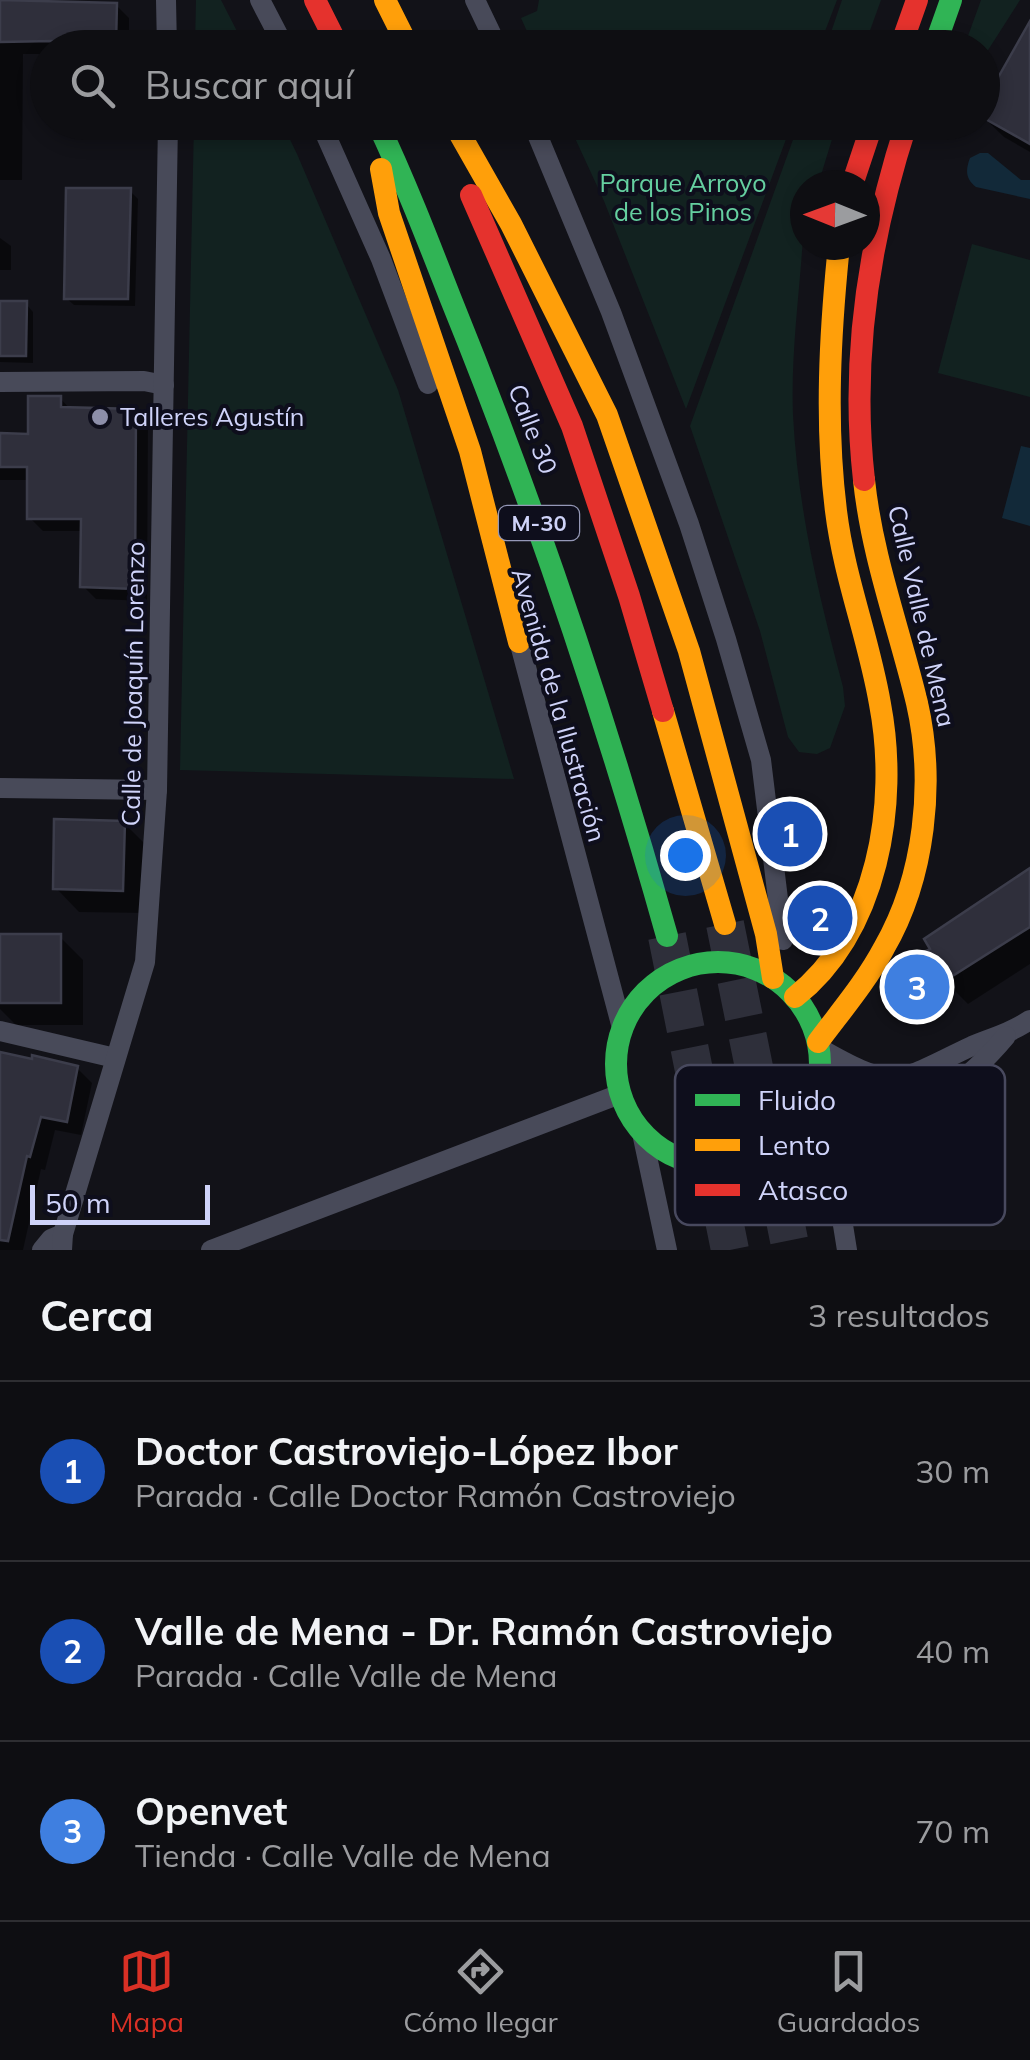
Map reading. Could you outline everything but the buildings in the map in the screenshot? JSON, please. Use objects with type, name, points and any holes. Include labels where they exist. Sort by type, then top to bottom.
[{"type":"main road","points":[[315,0],[330,30]]},
{"type":"main road","points":[[385,0],[401,30]]},
{"type":"main road","points":[[906,30],[917,0]]},
{"type":"main road","points":[[940,30],[951,0]]},
{"type":"main road","points":[[378,140],[388,214],[470,451],[520,642]]},
{"type":"main road","name":"Calle 30","points":[[383,140],[510,445],[560,582],[667,936]]},
{"type":"main road","name":"Calle 30","points":[[448,140],[572,426],[629,596],[724,924]]},
{"type":"main road","points":[[463,140],[512,224],[607,415],[690,651],[766,934],[786,989],[809,1018],[819,1065]]},
{"type":"main road","points":[[857,170],[867,140]]},
{"type":"main road","name":"Calle Valle de Mena","points":[[818,1045],[871,971],[891,935],[908,892],[924,795],[922,730],[871,530],[858,406],[861,330],[872,234],[901,140]]},
{"type":"main road","points":[[675,1155],[642,1132],[620,1094],[616,1061],[622,1028],[639,1000],[663,977],[694,964],[743,964],[786,989],[822,977],[840,952],[877,856],[886,770],[882,713],[836,512],[830,326],[837,260]]},
{"type":"street","points":[[166,0],[166,30]]},
{"type":"street","points":[[260,0],[276,30]]},
{"type":"street","points":[[475,0],[489,30]]},
{"type":"street","name":"Calle de Joaquín Lorenzo","points":[[42,1250],[51,1239],[63,1242],[146,962],[157,790],[168,140]]},
{"type":"street","name":"Avenida de la Ilustración","points":[[328,140],[381,259],[520,642],[622,1028]]},
{"type":"street","points":[[539,140],[611,312],[689,524],[726,638],[761,760],[786,989]]},
{"type":"street","points":[[0,382],[164,384]]},
{"type":"street","points":[[0,788],[157,790]]},
{"type":"street","points":[[979,1065],[1006,1036],[1030,1020]]},
{"type":"street","points":[[0,1031],[115,1058]]},
{"type":"street","points":[[935,1065],[976,1044],[1006,1036]]},
{"type":"street","points":[[818,1045],[850,1065]]},
{"type":"street","points":[[211,1250],[620,1094]]},
{"type":"street","points":[[642,1132],[666,1250]]},
{"type":"street","points":[[843,1225],[847,1250]]},
{"type":"green space","points":[[196,0],[221,0],[236,30],[195,30]]},
{"type":"green space","points":[[539,0],[837,0],[826,30],[526,30],[521,18],[537,11]]},
{"type":"green space","points":[[842,0],[881,0],[870,30],[832,30]]},
{"type":"green space","points":[[981,0],[1020,0],[1000,31],[970,30]]},
{"type":"green space","points":[[194,140],[290,140],[398,390],[514,779],[180,770]]},
{"type":"green space","name":"Parque Arroyo de los Pinos","points":[[576,140],[786,140],[686,409]]},
{"type":"green space","points":[[793,140],[832,140],[823,170],[790,170],[790,260],[801,260],[793,386],[796,451],[805,519],[845,706],[830,748],[817,754],[799,752],[788,737],[760,631],[690,426]]},
{"type":"green space","points":[[972,244],[1030,260],[1030,397],[938,373]]},
{"type":"water","points":[[980,153],[988,153],[1021,180],[1030,180],[1030,199],[976,187],[967,174],[968,163]]},
{"type":"water","points":[[1021,446],[1030,448],[1030,526],[1002,518]]},
{"type":"tunnel","points":[[725,924],[754,1065]]},
{"type":"tunnel","points":[[667,936],[693,1065]]},
{"type":"tunnel","points":[[725,1225],[730,1250]]},
{"type":"tunnel","points":[[786,1225],[791,1250]]},
{"type":"traffic: fast","points":[[940,30],[951,0]]},
{"type":"traffic: fast","points":[[385,140],[433,253],[540,534],[594,694],[667,936]]},
{"type":"traffic: fast","points":[[675,1156],[661,1149],[633,1121],[618,1084],[616,1064],[618,1044],[633,1007],[661,979],[698,964],[718,962],[738,964],[775,979],[803,1007],[818,1044],[820,1064]]},
{"type":"traffic: slow","points":[[385,0],[400,30]]},
{"type":"traffic: slow","points":[[463,140],[511,224],[607,415],[689,651],[766,934],[773,978]]},
{"type":"traffic: slow","points":[[381,169],[389,213],[470,451],[519,642]]},
{"type":"traffic: slow","points":[[795,997],[823,970],[846,937],[863,902],[876,863],[886,783],[880,704],[836,511],[830,378],[838,260]]},
{"type":"traffic: slow","points":[[818,1042],[869,973],[898,920],[909,891],[923,828],[925,765],[917,703],[880,565],[864,480]]},
{"type":"traffic: slow","points":[[663,711],[725,924]]},
{"type":"traffic: jam","points":[[315,0],[330,30]]},
{"type":"traffic: jam","points":[[906,30],[917,0]]},
{"type":"traffic: jam","points":[[857,170],[867,140]]},
{"type":"traffic: jam","points":[[864,480],[861,343],[873,254],[902,140]]},
{"type":"traffic: jam","points":[[471,195],[572,426],[663,711]]},
{"type":"place","name":"Talleres Agustín","points":[[100,417]]},
{"type":"place","name":"Doctor Castroviejo-López Ibor","points":[[790,834]]},
{"type":"place","name":"Valle de Mena - Dr. Ramón Castroviejo","points":[[820,918]]},
{"type":"place","name":"Openvet","points":[[917,987]]}]
